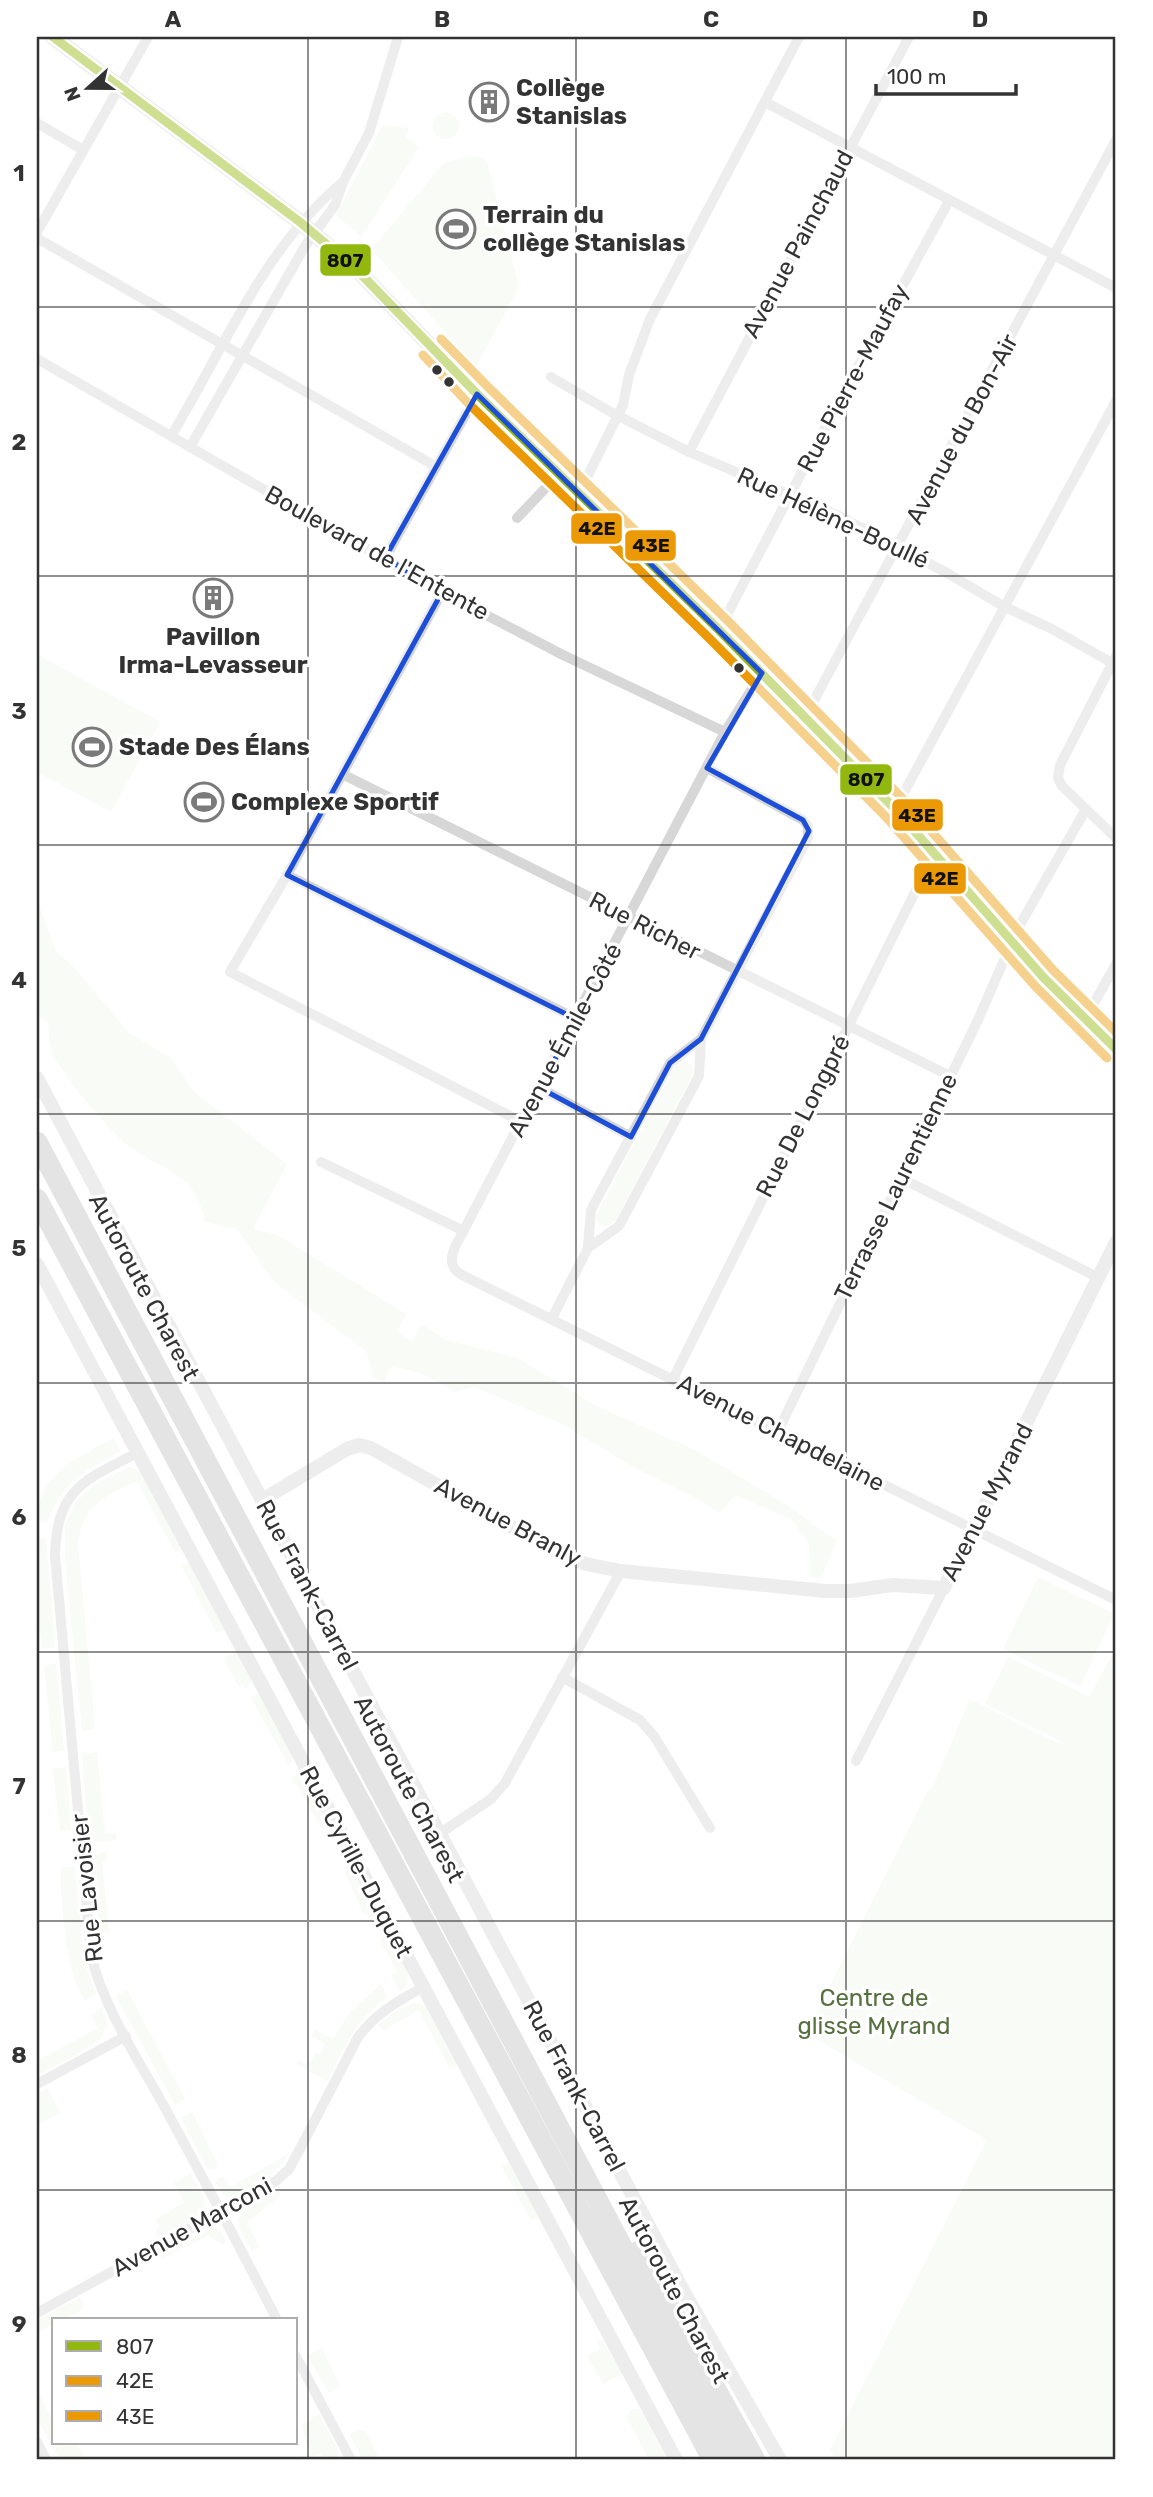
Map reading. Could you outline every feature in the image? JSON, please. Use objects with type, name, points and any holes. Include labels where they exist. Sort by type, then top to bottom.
[{"type":"highway","name":"Autoroute Charest","points":[[37,1142],[734,2460]]},
{"type":"highway","name":"Autoroute Charest","points":[[37,1199],[713,2460]]},
{"type":"highway","points":[[472,1967],[539,2071],[755,2460]]},
{"type":"highway","points":[[545,2149],[696,2460]]},
{"type":"main road","points":[[53,37],[300,222],[358,271],[477,394],[719,630],[895,809],[1013,942],[1116,1049]]},
{"type":"street","points":[[37,232],[148,37]]},
{"type":"street","points":[[190,447],[313,233],[335,205],[343,182],[369,133],[398,37]]},
{"type":"street","points":[[579,493],[619,416],[629,375],[650,319],[799,37]]},
{"type":"street","name":"Avenue Painchaud","points":[[689,452],[909,37]]},
{"type":"street","points":[[765,102],[1116,288]]},
{"type":"street","points":[[37,123],[83,150]]},
{"type":"street","name":"Avenue du Bon-Air","points":[[805,717],[1116,140]]},
{"type":"street","points":[[171,436],[258,283],[300,222],[343,182]]},
{"type":"street","name":"Rue Pierre-Maufay","points":[[719,630],[949,201]]},
{"type":"street","points":[[37,238],[435,466]]},
{"type":"street","name":"Boulevard de l'Entente","points":[[37,359],[442,592],[587,667],[725,732]]},
{"type":"street","name":"Rue Hélène-Boullé","points":[[551,377],[689,452],[837,515],[1003,607],[1114,660]]},
{"type":"street","points":[[385,558],[477,394]]},
{"type":"street","points":[[895,809],[1116,401]]},
{"type":"street","points":[[517,518],[559,474]]},
{"type":"street","points":[[442,592],[287,875],[230,972],[522,1122]]},
{"type":"street","points":[[1114,660],[1060,765],[1058,778],[1062,786],[1116,838]]},
{"type":"street","name":"Avenue Émile-Côté","points":[[451,1262],[453,1252],[725,732],[762,673]]},
{"type":"street","points":[[552,1318],[589,1248],[591,1210],[670,1063],[701,1039],[808,838],[803,820],[707,768]]},
{"type":"street","name":"Rue Richer","points":[[342,774],[950,1076]]},
{"type":"street","name":"Terrasse Laurentienne","points":[[778,1431],[978,1020],[1017,930],[1086,809]]},
{"type":"street","name":"Rue De Longpré","points":[[673,1379],[934,854]]},
{"type":"street","points":[[287,875],[576,1019]]},
{"type":"street","points":[[1085,1019],[1116,964]]},
{"type":"street","points":[[589,1248],[619,1226],[699,1076],[701,1039]]},
{"type":"street","name":"Rue Frank-Carrel","points":[[37,1078],[684,2292],[780,2460]]},
{"type":"street","points":[[540,1088],[631,1137]]},
{"type":"street","points":[[321,1162],[464,1231]]},
{"type":"street","points":[[901,1178],[1099,1278]]},
{"type":"street","name":"Avenue Myrand","points":[[856,1761],[1116,1242]]},
{"type":"street","name":"Avenue Chapdelaine","points":[[451,1262],[462,1275],[1116,1600]]},
{"type":"street","name":"Rue Cyrille-Duquet","points":[[37,1264],[676,2460]]},
{"type":"street","name":"Avenue Branly","points":[[262,1500],[347,1449],[364,1446],[562,1555],[586,1564],[621,1571],[827,1591],[893,1585],[944,1588]]},
{"type":"street","name":"Rue Lavoisier","points":[[137,1453],[97,1474],[73,1493],[62,1509],[56,1529],[55,1555],[91,1955],[96,1974],[126,2036],[276,2318]]},
{"type":"street","points":[[439,1834],[491,1800],[505,1783],[621,1571]]},
{"type":"street","points":[[562,1677],[640,1720],[654,1736],[710,1828]]},
{"type":"street","name":"Avenue Marconi","points":[[37,2313],[276,2181],[289,2169],[356,2039],[367,2024],[378,2014],[424,1987]]},
{"type":"street","points":[[37,2084],[126,2036]]},
{"type":"street","points":[[298,2360],[351,2460]]},
{"type":"street","points":[[37,2442],[46,2460]]},
{"type":"highlighted area","points":[[477,394],[762,673],[707,768],[803,820],[809,831],[701,1039],[670,1063],[631,1137],[540,1088],[576,1019],[287,875],[442,592],[385,558]]},
{"type":"green space","points":[[446,113],[455,117],[459,126],[455,135],[446,139],[437,135],[433,126],[437,117]]},
{"type":"green space","points":[[383,125],[409,128],[406,137],[419,147],[361,237],[336,215]]},
{"type":"green space","points":[[470,156],[482,157],[487,161],[519,287],[476,367],[371,249],[444,163]]},
{"type":"green space","name":"Stade Des Élans","points":[[37,654],[160,722],[111,812],[37,772]]},
{"type":"green space","points":[[37,898],[55,950],[75,968],[129,1033],[171,1058],[194,1092],[287,1164],[253,1229],[279,1236],[406,1314],[397,1331],[412,1341],[422,1324],[446,1340],[518,1358],[596,1406],[695,1450],[787,1505],[837,1541],[821,1578],[810,1577],[809,1543],[792,1520],[736,1495],[719,1513],[696,1498],[635,1468],[560,1423],[474,1387],[454,1392],[424,1375],[391,1367],[384,1382],[374,1378],[366,1351],[274,1282],[237,1229],[205,1222],[201,1205],[186,1183],[129,1146],[109,1128],[63,1071],[51,1049],[48,1022],[37,1015]]},
{"type":"green space","points":[[681,1061],[692,1065],[693,1074],[615,1221],[606,1226],[602,1225],[597,1221],[597,1214],[675,1066]]},
{"type":"green space","points":[[114,1438],[120,1451],[85,1472],[67,1487],[47,1523],[37,1521],[44,1491],[62,1469]]},
{"type":"green space","points":[[129,1467],[140,1471],[181,1549],[175,1552],[137,1481],[105,1497],[84,1520],[78,1544],[95,1728],[82,1731],[65,1558],[65,1526],[76,1502],[85,1493],[96,1484]]},
{"type":"green space","points":[[46,1538],[55,1647],[42,1649],[37,1605],[37,1539]]},
{"type":"green space","points":[[189,1563],[225,1631],[216,1632],[182,1567]]},
{"type":"green space","points":[[1038,1577],[1114,1614],[1080,1686],[1003,1649]]},
{"type":"green space","name":"Centre de glisse Myrand","points":[[1116,1648],[1116,2460],[836,2460],[830,2450],[987,2140],[806,2033],[927,1792],[934,1784],[970,1699],[1062,1745],[1063,1742],[985,1704],[1008,1657],[1088,1696],[1086,1702]]},
{"type":"green space","points":[[237,1652],[252,1680],[245,1689],[244,1685],[239,1687],[224,1660]]},
{"type":"green space","points":[[56,1663],[64,1751],[53,1752],[44,1666]]},
{"type":"green space","points":[[258,1692],[293,1758],[289,1766],[251,1698]]},
{"type":"green space","points":[[97,1752],[105,1834],[116,1833],[117,1840],[98,1842],[89,1839],[82,1754]]},
{"type":"green space","points":[[66,1767],[71,1830],[60,1831],[53,1769]]},
{"type":"green space","points":[[302,1775],[329,1825],[328,1829],[321,1828],[299,1787],[290,1779]]},
{"type":"green space","points":[[106,1852],[107,1859],[102,1862],[109,1931],[99,1933],[92,1856]]},
{"type":"green space","points":[[350,1865],[379,1919],[372,1923],[366,1912],[363,1913],[345,1872]]},
{"type":"green space","points":[[61,1867],[75,1867],[84,1964],[96,1994],[85,2000],[79,1990],[69,1957],[63,1916]]},
{"type":"green space","points":[[387,1934],[408,1973],[407,1985],[400,1992],[391,1975],[397,1971],[379,1938]]},
{"type":"green space","points":[[381,1984],[388,1997],[359,2024],[327,2081],[296,2064],[298,2060],[309,2065],[316,2052],[320,2054],[325,2043],[312,2036],[315,2030],[333,2039],[351,2011]]},
{"type":"green space","points":[[127,1990],[185,2099],[175,2105],[116,1996]]},
{"type":"green space","points":[[418,2003],[426,2008],[457,2066],[450,2069],[419,2010],[384,2030],[378,2025],[396,2011]]},
{"type":"green space","points":[[102,2007],[107,2025],[101,2038],[37,2076],[37,2061],[98,2028],[91,2015]]},
{"type":"green space","points":[[47,2088],[60,2113],[37,2125],[37,2094]]},
{"type":"green space","points":[[192,2112],[217,2163],[215,2169],[208,2169],[181,2118]]},
{"type":"green space","points":[[290,2153],[264,2180],[232,2197],[223,2195],[216,2183],[218,2178],[223,2177],[230,2187]]},
{"type":"green space","points":[[509,2163],[538,2217],[531,2221],[502,2167]]},
{"type":"green space","points":[[190,2174],[204,2199],[202,2214],[158,2238],[155,2232],[159,2227],[155,2219],[184,2203],[174,2183]]},
{"type":"green space","points":[[277,2191],[281,2195],[247,2222],[260,2247],[252,2252],[238,2222],[241,2212]]},
{"type":"green space","points":[[213,2228],[220,2231],[226,2240],[224,2245],[208,2236],[161,2259],[162,2254]]},
{"type":"green space","points":[[80,2297],[84,2309],[66,2318],[52,2318],[52,2325],[37,2333],[37,2320]]},
{"type":"green space","points":[[602,2339],[622,2374],[603,2384],[587,2355],[600,2349],[597,2342]]},
{"type":"green space","points":[[322,2348],[340,2387],[329,2393],[308,2357]]},
{"type":"green space","points":[[37,2391],[52,2420],[52,2444],[78,2444],[85,2458],[60,2460],[37,2418]]},
{"type":"green space","points":[[633,2409],[642,2413],[667,2460],[649,2460],[627,2418]]},
{"type":"green space","points":[[319,2414],[338,2450],[338,2460],[321,2460],[322,2454],[286,2460],[309,2454],[302,2424]]},
{"type":"green space","points":[[358,2429],[365,2431],[380,2460],[363,2460],[350,2435]]},
{"type":"transit line","name":"807","points":[[53,37],[300,222],[358,271],[477,394],[719,630],[895,809],[1044,978],[1116,1049]]},
{"type":"transit line","name":"43E","points":[[441,339],[728,621],[904,800],[1053,970],[1116,1032]]},
{"type":"transit line","name":"42E","points":[[423,355],[468,403],[710,639],[886,817],[1035,986],[1107,1058]]},
{"type":"place","name":"Collège Stanislas","points":[[489,102]]},
{"type":"place","name":"Terrain du collège Stanislas","points":[[456,229]]},
{"type":"place","name":"Pavillon Irma-Levasseur","points":[[213,598]]},
{"type":"place","name":"Stade Des Élans","points":[[92,747]]},
{"type":"place","name":"Complexe Sportif","points":[[204,802]]}]
